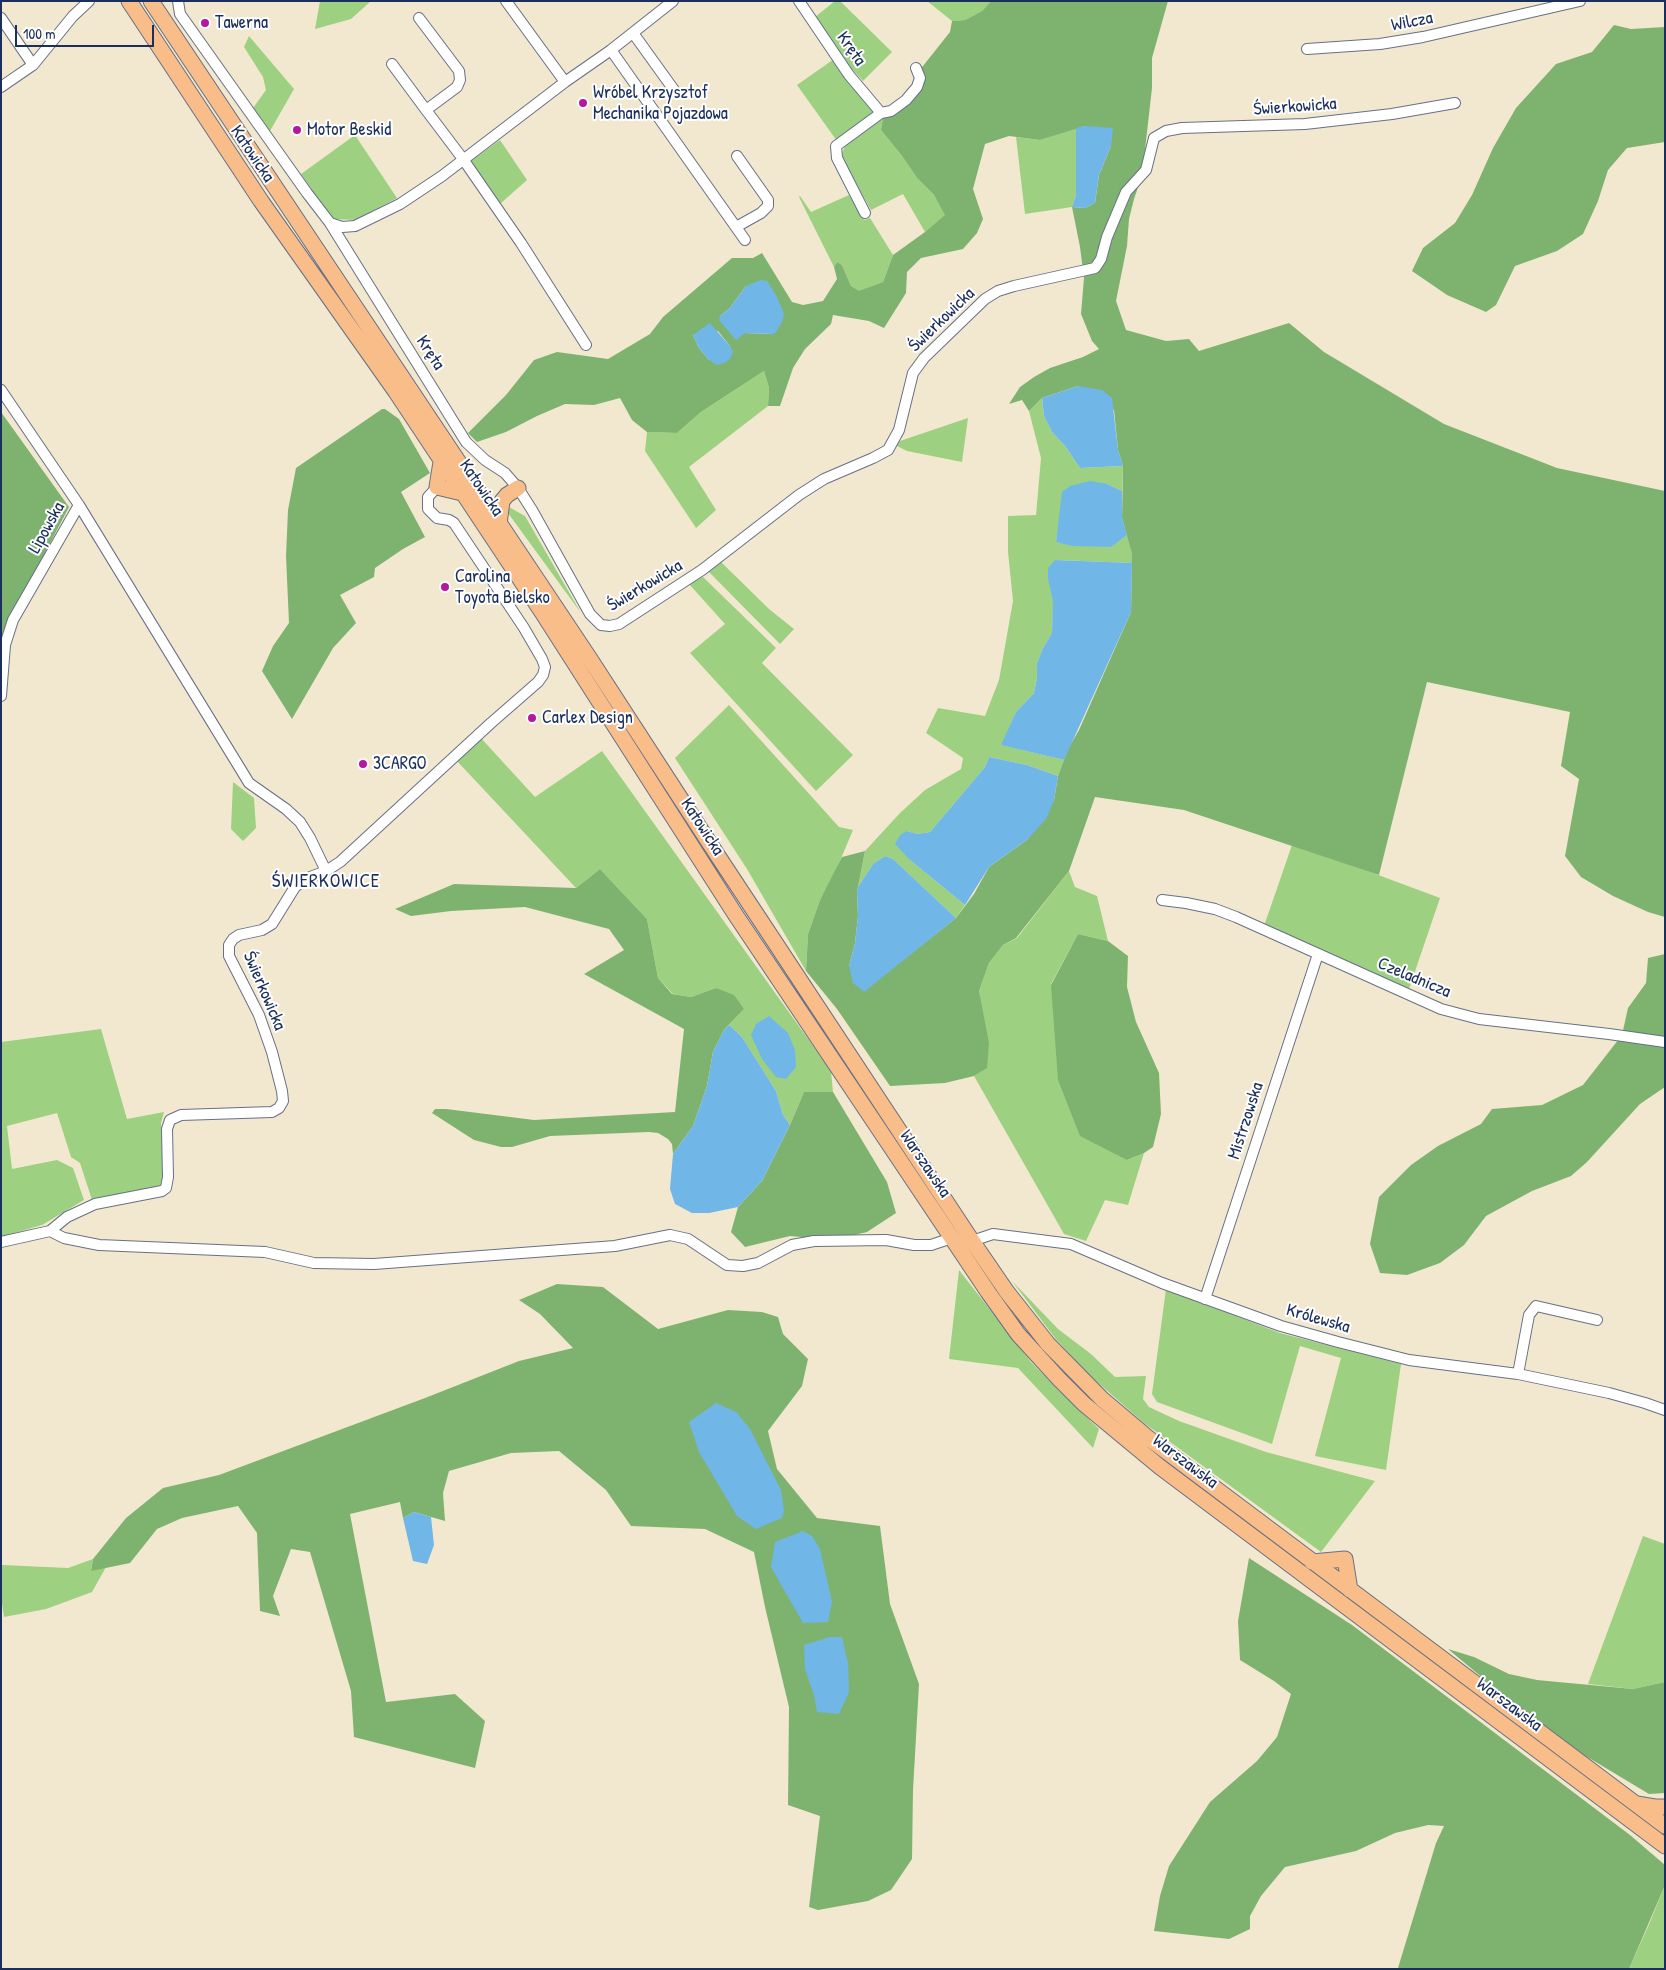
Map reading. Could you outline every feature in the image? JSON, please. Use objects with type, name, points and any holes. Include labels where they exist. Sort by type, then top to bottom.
[{"type":"main road","name":"Katowicka","points":[[129,1],[256,194],[346,319],[542,612],[735,914],[794,1000]]},
{"type":"main road","name":"Katowicka","points":[[151,1],[590,659],[801,982]]},
{"type":"main road","points":[[441,462],[437,487],[462,493]]},
{"type":"main road","points":[[499,524],[502,501],[507,495],[518,488]]},
{"type":"main road","name":"Warszawska","points":[[801,982],[1007,1292],[1048,1344],[1102,1399],[1147,1437],[1665,1826]]},
{"type":"main road","name":"Warszawska","points":[[794,1000],[1018,1334],[1059,1379],[1112,1429],[1160,1467],[1665,1846]]},
{"type":"main road","points":[[1312,1562],[1344,1559],[1350,1590]]},
{"type":"main road","points":[[1634,1803],[1648,1807],[1665,1807]]},
{"type":"street","points":[[1,87],[33,65],[54,42],[73,16],[89,1]]},
{"type":"street","name":"Kręta","points":[[178,1],[180,14],[330,222],[466,442],[485,460],[505,473],[518,488]]},
{"type":"street","points":[[506,1],[565,82]]},
{"type":"street","points":[[330,222],[342,227],[355,226],[400,204],[442,176],[565,82],[611,50],[673,1]]},
{"type":"street","name":"Kręta","points":[[799,1],[849,75],[881,113]]},
{"type":"street","name":"Wilcza","points":[[1308,49],[1380,44],[1423,38],[1580,1]]},
{"type":"street","points":[[1,18],[33,65]]},
{"type":"street","points":[[419,18],[459,71],[460,80],[457,87],[426,110]]},
{"type":"street","points":[[632,32],[674,90]]},
{"type":"street","points":[[611,50],[745,240]]},
{"type":"street","points":[[392,64],[463,159],[521,243],[586,345]]},
{"type":"street","points":[[865,213],[837,158],[836,146],[858,132],[881,113],[892,111],[906,100],[917,87],[920,78],[916,68]]},
{"type":"street","name":"Świerkowicka","points":[[518,488],[590,614],[601,626],[618,624],[715,561],[800,495],[824,479],[888,450],[899,430],[913,373],[924,358],[985,299],[998,291],[1014,286],[1095,268],[1101,259],[1107,237],[1126,192],[1146,170],[1154,138],[1166,131],[1182,128],[1305,124],[1392,114],[1455,103]]},
{"type":"street","points":[[736,226],[761,213],[768,206],[768,200],[737,156]]},
{"type":"street","name":"Lipowska","points":[[1,390],[79,505],[13,620],[5,645],[1,696]]},
{"type":"street","name":"Świerkowicka","points":[[1,1242],[50,1231],[67,1217],[95,1204],[157,1193],[166,1188],[168,1177],[167,1129],[170,1120],[181,1115],[272,1112],[279,1108],[282,1101],[282,1091],[272,1052],[259,1015],[229,956],[229,945],[239,935],[262,930],[272,924],[295,887],[305,879],[326,871],[347,855],[491,722],[538,682],[543,675],[542,659],[529,636],[454,523],[437,518],[428,509],[428,497],[437,487]]},
{"type":"street","points":[[79,505],[249,783],[286,808],[300,822],[326,871]]},
{"type":"street","name":"Czeladnicza","points":[[1162,900],[1186,903],[1222,912],[1441,1009],[1479,1019],[1665,1042]]},
{"type":"street","name":"Mistrzowska","points":[[1205,1299],[1318,954]]},
{"type":"street","points":[[50,1231],[64,1238],[100,1245],[265,1252],[314,1263],[374,1264],[615,1246],[670,1235],[688,1239],[727,1265],[743,1266],[758,1263],[792,1246],[814,1241],[886,1240],[914,1245],[931,1245],[952,1238]]},
{"type":"street","name":"Królewska","points":[[972,1241],[994,1234],[1071,1244],[1162,1283],[1205,1299],[1281,1326],[1338,1342],[1409,1360],[1518,1374],[1610,1393],[1665,1410]]},
{"type":"street","points":[[1518,1374],[1529,1315],[1536,1306],[1597,1320]]},
{"type":"green space","points":[[320,1],[371,1],[351,19],[315,29]]},
{"type":"green space","points":[[835,1],[840,1],[892,52],[863,81],[841,57],[815,17]]},
{"type":"green space","points":[[927,1],[991,1],[982,11],[965,20],[952,21]]},
{"type":"green space","points":[[991,1],[1168,1],[1152,58],[1152,88],[1142,176],[1129,219],[1127,246],[1116,301],[1126,330],[1166,341],[1189,339],[1199,351],[1289,323],[1324,352],[1444,424],[1557,468],[1665,491],[1665,917],[1648,912],[1613,896],[1581,877],[1565,856],[1579,779],[1561,766],[1570,712],[1427,682],[1379,875],[1184,810],[1095,797],[1069,871],[1016,938],[1003,945],[989,963],[979,991],[989,1043],[987,1068],[974,1076],[945,1083],[890,1086],[837,1009],[806,971],[808,934],[820,900],[842,857],[865,851],[857,892],[858,916],[855,943],[849,966],[885,974],[956,918],[974,894],[989,867],[1028,839],[1054,800],[1058,776],[1068,749],[1079,730],[1131,612],[1132,554],[1122,518],[1123,466],[1118,450],[1114,410],[1078,386],[1042,398],[1029,411],[1022,400],[1009,404],[1020,387],[1034,377],[1050,368],[1083,357],[1099,349],[1092,341],[1081,314],[1084,278],[1072,207],[1085,208],[1095,203],[1099,175],[1111,146],[1085,126],[1040,140],[1009,136],[985,144],[973,189],[983,219],[977,233],[963,249],[921,258],[907,272],[906,293],[884,328],[869,321],[833,315],[831,324],[805,349],[793,368],[780,406],[768,406],[769,388],[764,371],[701,412],[677,433],[647,432],[632,420],[620,398],[594,405],[565,404],[506,432],[477,442],[468,433],[506,395],[534,360],[557,352],[608,359],[650,334],[663,317],[732,258],[753,258],[762,253],[792,302],[803,305],[823,301],[837,279],[834,267],[837,262],[842,265],[851,286],[859,291],[883,282],[893,255],[945,215],[934,195],[917,178],[881,130],[883,118],[901,107],[916,93],[915,76],[950,32],[952,21],[965,20],[982,11]],"holes":[[[746,286],[773,334],[745,333],[720,316],[729,309]],[[718,331],[730,346],[709,360],[699,348],[693,335]]]},
{"type":"green space","points":[[1614,25],[1631,29],[1665,27],[1665,142],[1627,148],[1608,170],[1598,201],[1583,234],[1557,251],[1515,266],[1496,305],[1486,312],[1447,295],[1412,271],[1423,248],[1455,223],[1472,195],[1493,148],[1516,108],[1556,64],[1592,52]]},
{"type":"green space","points":[[249,36],[294,89],[270,131],[253,108],[266,90],[263,77],[244,47]]},
{"type":"green space","points":[[834,59],[876,113],[837,141],[797,85]]},
{"type":"green space","points":[[883,118],[881,130],[917,178],[934,195],[946,215],[925,232],[903,194],[871,210],[841,156],[845,146]]},
{"type":"green space","points":[[1076,128],[1076,195],[1072,207],[1025,214],[1016,137],[1040,140]]},
{"type":"green space","points":[[355,135],[397,198],[355,220],[332,219],[301,174]]},
{"type":"green space","points":[[500,140],[527,180],[500,204],[471,161]]},
{"type":"green space","points":[[849,195],[864,220],[870,218],[893,255],[883,282],[859,292],[851,286],[842,265],[837,262],[834,267],[799,197],[811,212]]},
{"type":"green space","points":[[764,371],[769,388],[768,406],[689,467],[716,510],[696,528],[645,451],[647,432],[677,433],[701,412]]},
{"type":"green space","points":[[1042,398],[1044,416],[1052,432],[1065,446],[1080,468],[1123,466],[1122,491],[1107,484],[1058,528],[1056,542],[1110,547],[1127,535],[1132,554],[1132,563],[1055,560],[1052,633],[1037,663],[1034,693],[1016,712],[1002,745],[1064,760],[1058,776],[1027,765],[989,757],[985,767],[930,832],[917,834],[907,831],[910,860],[965,905],[956,918],[893,859],[885,856],[873,864],[858,887],[865,851],[900,813],[925,790],[961,769],[963,758],[926,733],[938,708],[985,716],[999,680],[1013,601],[1008,552],[1008,516],[1036,515],[1041,458],[1029,411]]},
{"type":"green space","points":[[382,409],[385,409],[399,419],[430,473],[401,492],[425,537],[375,568],[374,577],[340,595],[356,623],[333,648],[292,719],[262,671],[273,646],[289,623],[286,556],[288,510],[296,468]]},
{"type":"green space","points":[[1,412],[69,507],[4,634],[1,636]]},
{"type":"green space","points":[[968,418],[962,462],[907,451],[897,446],[900,441]]},
{"type":"green space","points":[[509,507],[525,516],[581,613],[505,509]]},
{"type":"green space","points":[[721,562],[769,609],[794,629],[780,644],[709,572]]},
{"type":"green space","points":[[703,577],[776,648],[762,663],[853,755],[816,791],[690,653],[725,624],[689,584]]},
{"type":"green space","points":[[729,705],[839,827],[853,830],[834,875],[820,900],[808,934],[806,971],[747,869],[675,758]]},
{"type":"green space","points":[[480,737],[535,797],[602,751],[831,1071],[833,1092],[804,1092],[790,1125],[783,1115],[776,1091],[742,1037],[729,1025],[744,1009],[716,988],[691,997],[673,994],[658,978],[647,919],[600,869],[576,888],[457,761]]},
{"type":"green space","points":[[233,782],[254,798],[256,828],[243,841],[231,829]]},
{"type":"green space","points":[[1292,845],[1440,898],[1409,989],[1264,926]]},
{"type":"green space","points":[[600,869],[647,919],[658,978],[672,994],[691,997],[716,988],[734,995],[744,1009],[724,1030],[713,1052],[707,1086],[693,1126],[673,1154],[672,1144],[668,1139],[658,1133],[649,1132],[550,1136],[512,1147],[501,1147],[474,1140],[432,1113],[435,1109],[446,1109],[534,1120],[675,1112],[684,1029],[584,974],[624,950],[609,929],[525,907],[451,911],[411,916],[395,909],[454,884],[576,888]]},
{"type":"green space","points":[[1069,871],[1075,887],[1097,896],[1108,941],[1078,934],[1051,984],[1127,1160],[1144,1153],[1128,1205],[1105,1200],[1086,1241],[1064,1234],[974,1076],[987,1067],[979,991],[989,963],[1003,945],[1017,938]]},
{"type":"green space","points":[[1078,934],[1108,941],[1128,956],[1127,987],[1136,1022],[1159,1073],[1161,1114],[1153,1147],[1127,1160],[1080,1136],[1058,1080],[1051,985]]},
{"type":"green space","points":[[1665,954],[1665,1087],[1640,1104],[1587,1162],[1571,1176],[1532,1191],[1486,1216],[1464,1245],[1440,1263],[1407,1275],[1380,1273],[1370,1244],[1379,1197],[1411,1165],[1438,1146],[1481,1124],[1492,1109],[1542,1105],[1583,1085],[1622,1035],[1628,1008],[1646,983],[1648,958]]},
{"type":"green space","points":[[101,1029],[127,1119],[164,1112],[161,1123],[164,1177],[161,1185],[151,1190],[92,1200],[80,1163],[71,1157],[57,1113],[7,1126],[12,1169],[57,1160],[73,1168],[84,1200],[42,1225],[1,1237],[1,1042]]},
{"type":"green space","points":[[804,1092],[833,1092],[887,1182],[896,1213],[867,1232],[834,1240],[790,1236],[745,1247],[731,1232],[738,1207],[762,1181]]},
{"type":"green space","points":[[959,1270],[1031,1362],[1099,1429],[1093,1448],[1018,1368],[949,1359]]},
{"type":"green space","points":[[1012,1281],[1058,1329],[1091,1354],[1115,1377],[1146,1376],[1143,1399],[1149,1407],[1179,1421],[1266,1452],[1375,1481],[1321,1552],[1144,1423],[1088,1374],[1055,1338]]},
{"type":"green space","points":[[557,1284],[603,1287],[658,1329],[728,1310],[762,1312],[778,1317],[783,1334],[808,1359],[802,1386],[768,1431],[777,1469],[817,1518],[880,1526],[890,1604],[919,1684],[913,1790],[912,1859],[891,1890],[868,1901],[818,1910],[809,1907],[820,1816],[788,1805],[789,1707],[754,1552],[705,1529],[631,1526],[606,1490],[559,1451],[511,1453],[449,1471],[443,1493],[445,1521],[414,1512],[403,1518],[400,1502],[350,1514],[386,1702],[455,1694],[485,1721],[475,1768],[354,1737],[351,1691],[310,1552],[291,1549],[273,1596],[280,1616],[260,1611],[257,1533],[238,1506],[182,1518],[157,1529],[130,1563],[91,1571],[93,1559],[126,1518],[163,1488],[219,1475],[519,1361],[573,1348],[540,1314],[519,1300]]},
{"type":"green space","points":[[1166,1289],[1280,1333],[1401,1364],[1386,1470],[1315,1456],[1341,1358],[1300,1346],[1272,1444],[1157,1402],[1152,1394]]},
{"type":"green space","points":[[1643,1536],[1665,1544],[1665,1682],[1633,1689],[1588,1684]]},
{"type":"green space","points":[[1249,1558],[1352,1625],[1630,1835],[1665,1865],[1665,1885],[1629,1969],[1398,1968],[1436,1843],[1444,1826],[1428,1825],[1395,1833],[1356,1851],[1285,1867],[1261,1896],[1250,1916],[1250,1929],[1229,1939],[1154,1931],[1160,1896],[1169,1866],[1210,1802],[1257,1761],[1277,1737],[1291,1694],[1240,1660],[1238,1621]]},
{"type":"green space","points":[[93,1559],[91,1570],[106,1567],[92,1592],[46,1609],[4,1617],[1,1596],[2,1565],[68,1568]]},
{"type":"green space","points":[[1448,1649],[1474,1657],[1509,1674],[1537,1680],[1633,1689],[1665,1682],[1665,1793],[1649,1794],[1584,1755],[1496,1689]]},
{"type":"green space","points":[[1665,1885],[1665,1969],[1629,1969],[1650,1922]]},
{"type":"water","points":[[1085,126],[1113,128],[1111,146],[1099,175],[1095,203],[1085,208],[1072,207],[1076,195],[1076,128]]},
{"type":"water","points":[[761,280],[767,281],[777,297],[784,314],[782,322],[773,334],[745,333],[736,340],[719,320],[720,316],[729,309],[746,286]]},
{"type":"water","points":[[710,323],[733,352],[730,359],[717,365],[709,360],[699,348],[693,335]]},
{"type":"water","points":[[1078,386],[1102,390],[1112,398],[1118,450],[1123,466],[1080,468],[1065,446],[1052,432],[1044,416],[1042,398]]},
{"type":"water","points":[[1090,481],[1107,484],[1122,491],[1122,518],[1127,535],[1111,547],[1073,546],[1056,542],[1062,492],[1070,486]]},
{"type":"water","points":[[1055,560],[1132,563],[1131,612],[1064,760],[1001,745],[1016,712],[1034,693],[1037,663],[1052,633],[1053,601],[1048,579],[1048,568]]},
{"type":"water","points":[[989,757],[1027,765],[1058,776],[1054,800],[1046,819],[1028,839],[989,867],[965,905],[910,860],[895,844],[900,835],[907,831],[917,834],[930,832],[985,767]]},
{"type":"water","points":[[885,856],[893,859],[956,918],[864,992],[853,983],[849,966],[855,943],[858,916],[857,892],[858,887],[873,864]]},
{"type":"water","points":[[769,1016],[788,1033],[795,1050],[796,1067],[786,1079],[776,1077],[762,1059],[751,1035],[756,1024]]},
{"type":"water","points":[[729,1025],[742,1037],[776,1091],[783,1115],[790,1125],[762,1181],[738,1207],[709,1213],[692,1213],[675,1204],[670,1189],[673,1154],[693,1126],[707,1086],[713,1052],[724,1030]]},
{"type":"water","points":[[716,1403],[736,1412],[750,1429],[781,1490],[784,1510],[782,1518],[756,1529],[737,1516],[699,1452],[689,1422]]},
{"type":"water","points":[[414,1512],[431,1517],[434,1545],[427,1564],[413,1561],[403,1518]]},
{"type":"water","points":[[803,1531],[812,1536],[820,1549],[832,1602],[828,1622],[803,1623],[771,1567],[775,1542]]},
{"type":"water","points":[[830,1637],[842,1637],[848,1663],[849,1692],[839,1714],[817,1712],[814,1695],[805,1669],[804,1645]]},
{"type":"place","name":"Tawerna","points":[[205,23]]},
{"type":"place","name":"Wróbel Krzysztof Mechanika Pojazdowa","points":[[583,103]]},
{"type":"place","name":"Motor Beskid","points":[[297,130]]},
{"type":"place","name":"Carolina Toyota Bielsko","points":[[445,587]]},
{"type":"place","name":"Carlex Design","points":[[532,718]]},
{"type":"place","name":"3CARGO","points":[[363,764]]},
{"type":"district","name":"ŚWIERKOWICE","points":[[326,882]]}]
